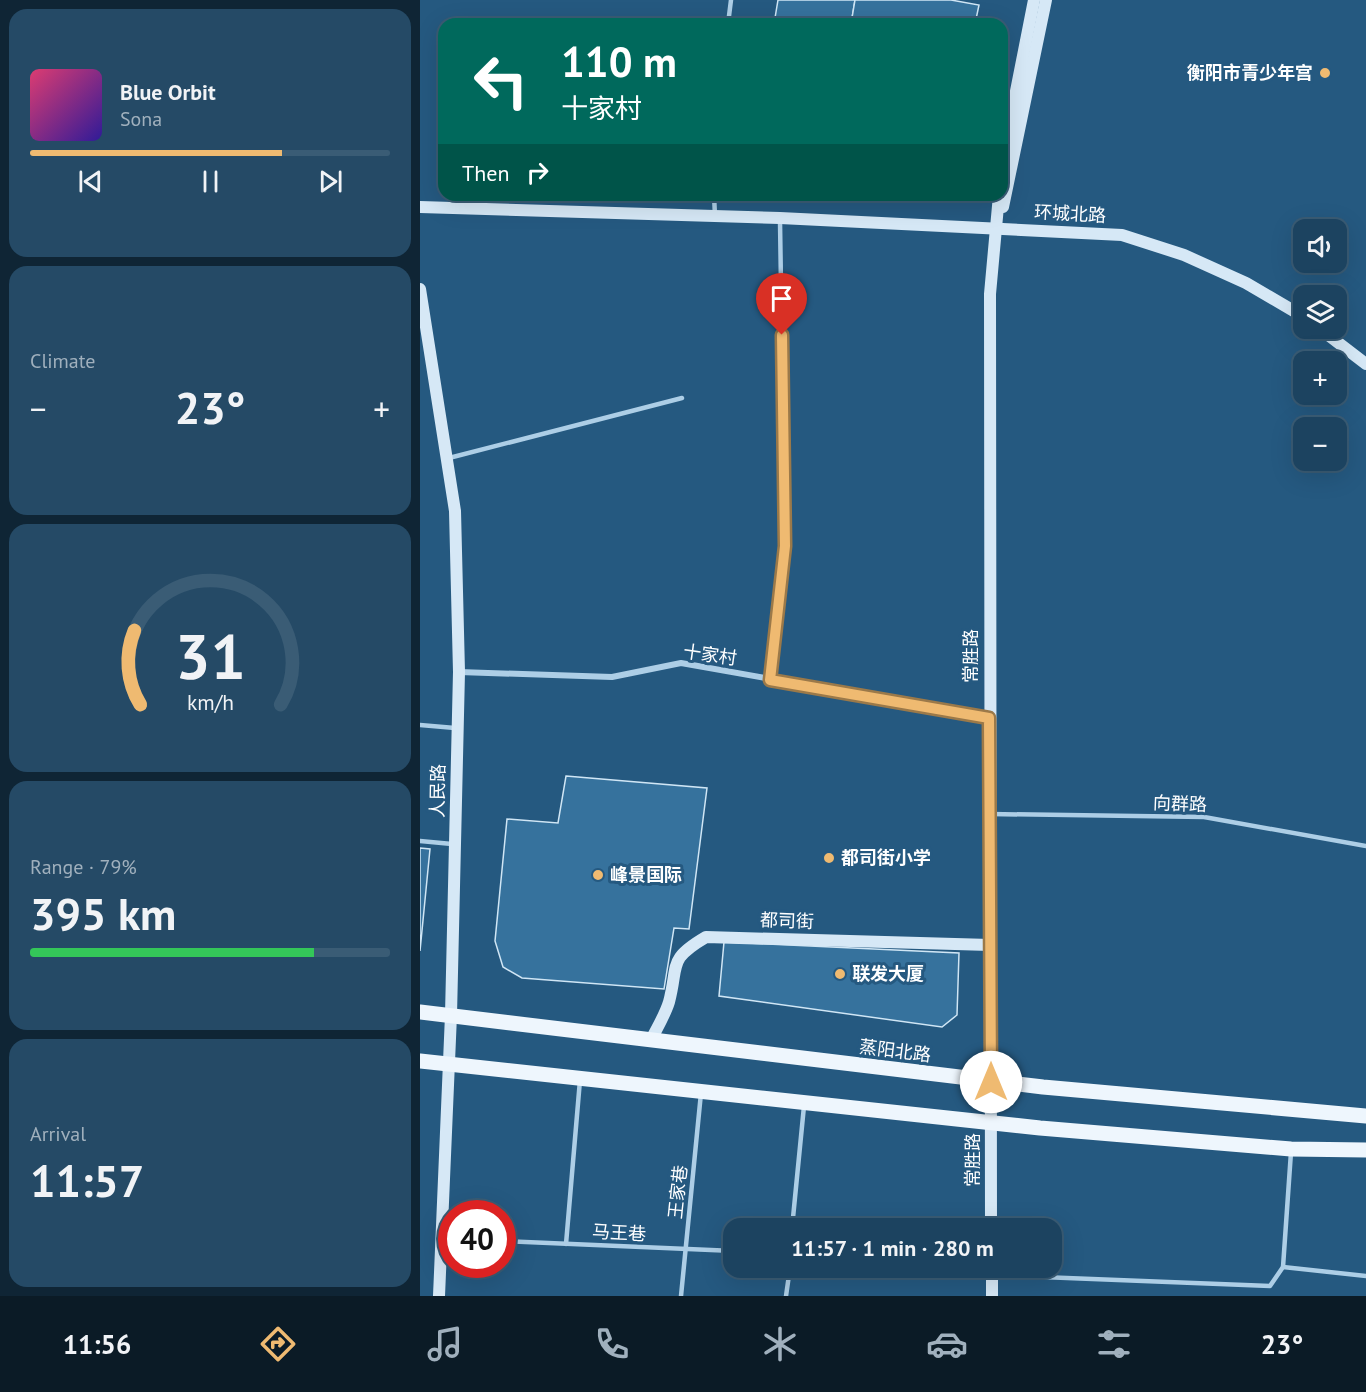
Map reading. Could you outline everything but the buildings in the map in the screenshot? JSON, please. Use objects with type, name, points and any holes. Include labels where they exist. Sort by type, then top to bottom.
[{"type":"main road","name":"蒸阳北路","points":[[420,1012],[991,1082],[1366,1116]]},
{"type":"main road","points":[[420,1061],[991,1122],[1291,1149],[1366,1150]]},
{"type":"street","points":[[1008,133],[1035,0]]},
{"type":"street","name":"常胜路","points":[[1008,187],[1046,0]]},
{"type":"street","name":"常胜路","points":[[991,1218],[990,294],[998,229],[999,201]]},
{"type":"street","name":"常胜路","points":[[998,229],[1005,201]]},
{"type":"street","name":"环城北路","points":[[420,207],[780,218],[1122,235],[1205,264],[1245,283],[1293,311]]},
{"type":"street","name":"人民路","points":[[420,289],[455,511],[459,672],[446,1200]]},
{"type":"street","points":[[1333,339],[1366,364]]},
{"type":"street","name":"十家村","points":[[459,672],[612,677],[681,663],[989,718]]},
{"type":"street","name":"都司街","points":[[651,1040],[669,1002],[673,970],[684,950],[706,937],[990,945]]},
{"type":"street","name":"人民路","points":[[439,1296],[441,1278]]},
{"type":"street","points":[[992,1278],[992,1296]]},
{"type":"lane","points":[[729,18],[731,0]]},
{"type":"lane","points":[[714,201],[715,216]]},
{"type":"lane","points":[[770,680],[785,546],[780,218]]},
{"type":"lane","points":[[447,459],[682,398]]},
{"type":"lane","points":[[420,725],[458,728]]},
{"type":"lane","name":"向群路","points":[[990,814],[1204,817],[1366,846]]},
{"type":"lane","points":[[420,841],[455,844]]},
{"type":"lane","points":[[566,1244],[580,1077]]},
{"type":"lane","name":"王家巷","points":[[681,1296],[702,1090]]},
{"type":"lane","points":[[793,1218],[804,1101]]},
{"type":"lane","points":[[1062,1275],[1270,1286],[1283,1267],[1291,1149]]},
{"type":"lane","name":"马王巷","points":[[516,1242],[723,1251]]},
{"type":"lane","points":[[1283,1267],[1366,1276]]},
{"type":"lane","points":[[786,1296],[789,1278]]},
{"type":"place","name":"衡阳市青少年宫","points":[[1325,73]]},
{"type":"place","name":"都司街小学","points":[[829,858]]},
{"type":"place","name":"峰景国际","points":[[598,875]]},
{"type":"place","name":"联发大厦","points":[[840,974]]},
{"type":"route","points":[[782,335],[785,546],[770,680],[989,718],[991,1082]]}]
